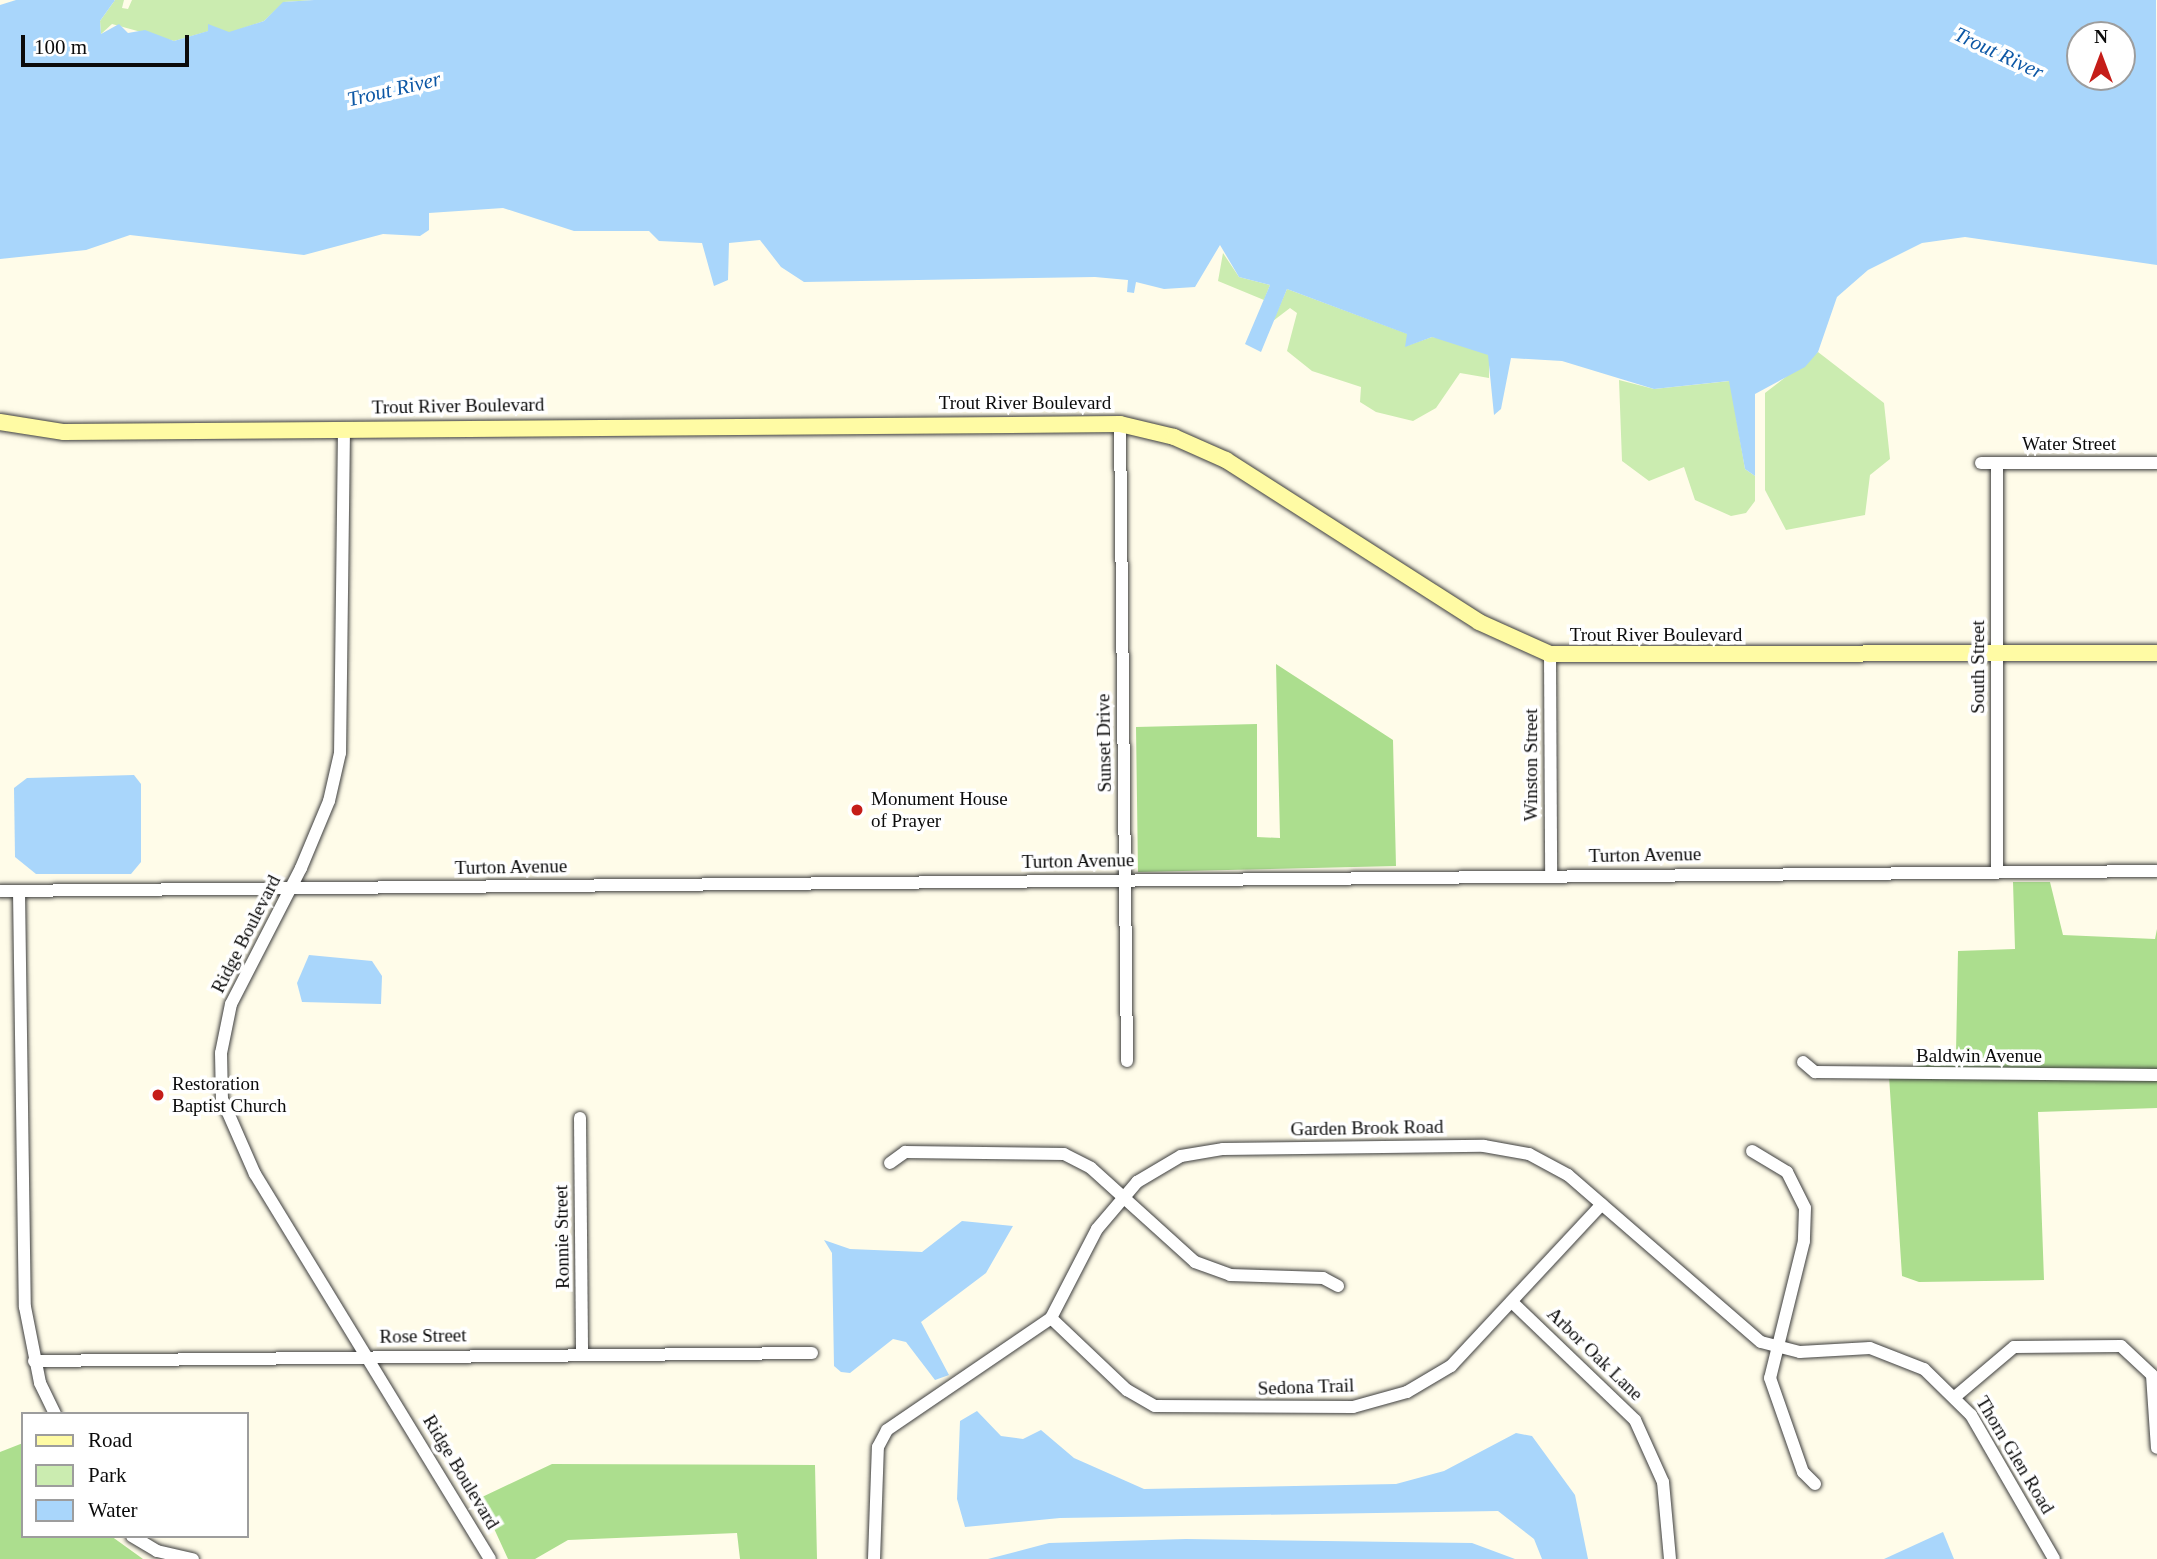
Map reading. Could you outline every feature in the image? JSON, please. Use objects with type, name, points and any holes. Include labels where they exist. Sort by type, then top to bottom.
[{"type":"street","name":"Trout River Boulevard","points":[[0,422],[64,432],[1120,424],[1174,437],[1226,460],[1479,622],[1550,654],[2157,653]]},
{"type":"street","name":"Sunset Drive","points":[[1120,424],[1128,1061]]},
{"type":"street","name":"Ridge Boulevard","points":[[344,429],[340,753],[329,801],[231,1003],[221,1053],[222,1099],[249,1164],[490,1559]]},
{"type":"street","name":"Water Street","points":[[1981,463],[2157,463]]},
{"type":"street","name":"South Street","points":[[1997,463],[1997,872]]},
{"type":"street","name":"Winston Street","points":[[1550,654],[1551,875]]},
{"type":"street","name":"Turton Avenue","points":[[0,891],[2157,871]]},
{"type":"street","points":[[19,891],[25,1307],[34,1361],[54,1412]]},
{"type":"street","name":"Baldwin Avenue","points":[[1803,1062],[1828,1072],[2157,1075]]},
{"type":"street","name":"Ronnie Street","points":[[580,1118],[582,1355]]},
{"type":"street","name":"Garden Brook Road","points":[[874,1559],[878,1447],[887,1430],[990,1364],[1051,1318],[1097,1229],[1122,1198],[1159,1167],[1204,1151],[1484,1146],[1549,1163],[1602,1204],[1743,1332],[1773,1348]]},
{"type":"street","points":[[890,1163],[905,1152],[1051,1151],[1077,1159],[1181,1252],[1210,1269],[1252,1278],[1323,1278],[1338,1286]]},
{"type":"street","points":[[1752,1151],[1787,1172],[1805,1208],[1804,1241],[1773,1348],[1773,1391],[1803,1472],[1815,1484]]},
{"type":"street","name":"Sedona Trail","points":[[1051,1318],[1127,1390],[1155,1406],[1334,1408],[1382,1401],[1432,1379],[1513,1303],[1602,1204]]},
{"type":"street","name":"Arbor Oak Lane","points":[[1513,1303],[1635,1420],[1663,1482],[1670,1559]]},
{"type":"street","points":[[1956,1396],[2014,1348],[2121,1346],[2152,1376],[2157,1448]]},
{"type":"street","name":"Thorn Glen Road","points":[[1773,1348],[1870,1348],[1924,1369],[1956,1396],[2054,1559]]},
{"type":"street","name":"Rose Street","points":[[34,1361],[812,1353]]},
{"type":"street","points":[[135,1538],[157,1551],[193,1559]]},
{"type":"green space","points":[[115,0],[124,0],[122,8],[128,9],[132,0],[314,0],[284,2],[264,21],[229,33],[208,25],[209,31],[174,41],[112,24],[101,34],[100,21]]},
{"type":"green space","points":[[1223,253],[1239,277],[1270,285],[1264,300],[1218,281]]},
{"type":"green space","points":[[1287,289],[1408,334],[1406,346],[1432,337],[1463,342],[1489,355],[1489,378],[1460,373],[1436,408],[1413,421],[1376,412],[1360,402],[1361,387],[1312,371],[1287,351],[1297,313],[1290,308],[1273,321]]},
{"type":"green space","points":[[1818,352],[1884,403],[1890,459],[1870,475],[1865,515],[1786,530],[1765,490],[1765,393]]},
{"type":"green space","points":[[1619,380],[1654,389],[1730,381],[1745,469],[1755,476],[1755,501],[1746,513],[1731,516],[1695,500],[1684,467],[1649,481],[1622,461]]},
{"type":"green space","points":[[1276,664],[1393,740],[1396,866],[1138,872],[1136,727],[1257,724],[1257,837],[1280,838]]},
{"type":"green space","points":[[2013,882],[2050,882],[2063,935],[2155,939],[2157,929],[2157,1108],[2038,1112],[2044,1280],[1919,1282],[1902,1276],[1889,1076],[1956,1053],[1958,951],[2015,949]]},
{"type":"green space","points":[[21,1444],[21,1538],[114,1538],[143,1559],[0,1559],[0,1452]]},
{"type":"green space","points":[[552,1464],[815,1465],[817,1559],[740,1559],[737,1533],[568,1540],[535,1559],[508,1559],[480,1498]]},
{"type":"water","name":"Trout River","points":[[16,0],[115,0],[100,21],[101,34],[119,24],[128,33],[145,30],[174,41],[208,31],[208,24],[229,32],[264,21],[283,2],[314,0],[2156,0],[2157,265],[1965,237],[1922,243],[1868,270],[1837,297],[1818,352],[1805,367],[1755,394],[1755,476],[1745,469],[1729,381],[1654,389],[1562,361],[1511,358],[1501,409],[1494,415],[1488,355],[1432,337],[1405,347],[1407,334],[1287,289],[1261,352],[1245,344],[1270,285],[1239,277],[1220,245],[1195,287],[1164,289],[1136,282],[1134,293],[1127,292],[1128,280],[1095,277],[804,282],[781,267],[760,240],[729,243],[728,280],[714,286],[702,243],[659,241],[649,231],[574,231],[503,208],[429,213],[429,230],[420,236],[383,234],[304,255],[130,235],[86,250],[0,259],[0,5]]},
{"type":"water","points":[[134,775],[141,784],[141,862],[131,874],[36,874],[15,857],[14,788],[27,778]]},
{"type":"water","points":[[309,955],[372,961],[382,976],[381,1004],[302,1002],[297,983]]},
{"type":"water","points":[[962,1221],[1013,1226],[986,1273],[921,1322],[949,1375],[935,1380],[906,1342],[893,1339],[850,1373],[841,1372],[834,1366],[832,1253],[824,1240],[850,1249],[922,1252]]},
{"type":"water","points":[[977,1411],[1001,1436],[1023,1439],[1041,1430],[1074,1458],[1144,1489],[1396,1484],[1444,1471],[1516,1433],[1532,1436],[1575,1495],[1588,1559],[1542,1559],[1534,1539],[1498,1511],[1060,1518],[965,1527],[957,1499],[960,1421]]},
{"type":"water","points":[[1943,1532],[1954,1559],[1884,1559]]},
{"type":"water","points":[[1186,1539],[1472,1543],[1515,1559],[988,1559],[1049,1543]]},
{"type":"place","name":"Monument House of Prayer","points":[[857,810]]},
{"type":"place","name":"Restoration Baptist Church","points":[[158,1095]]}]
